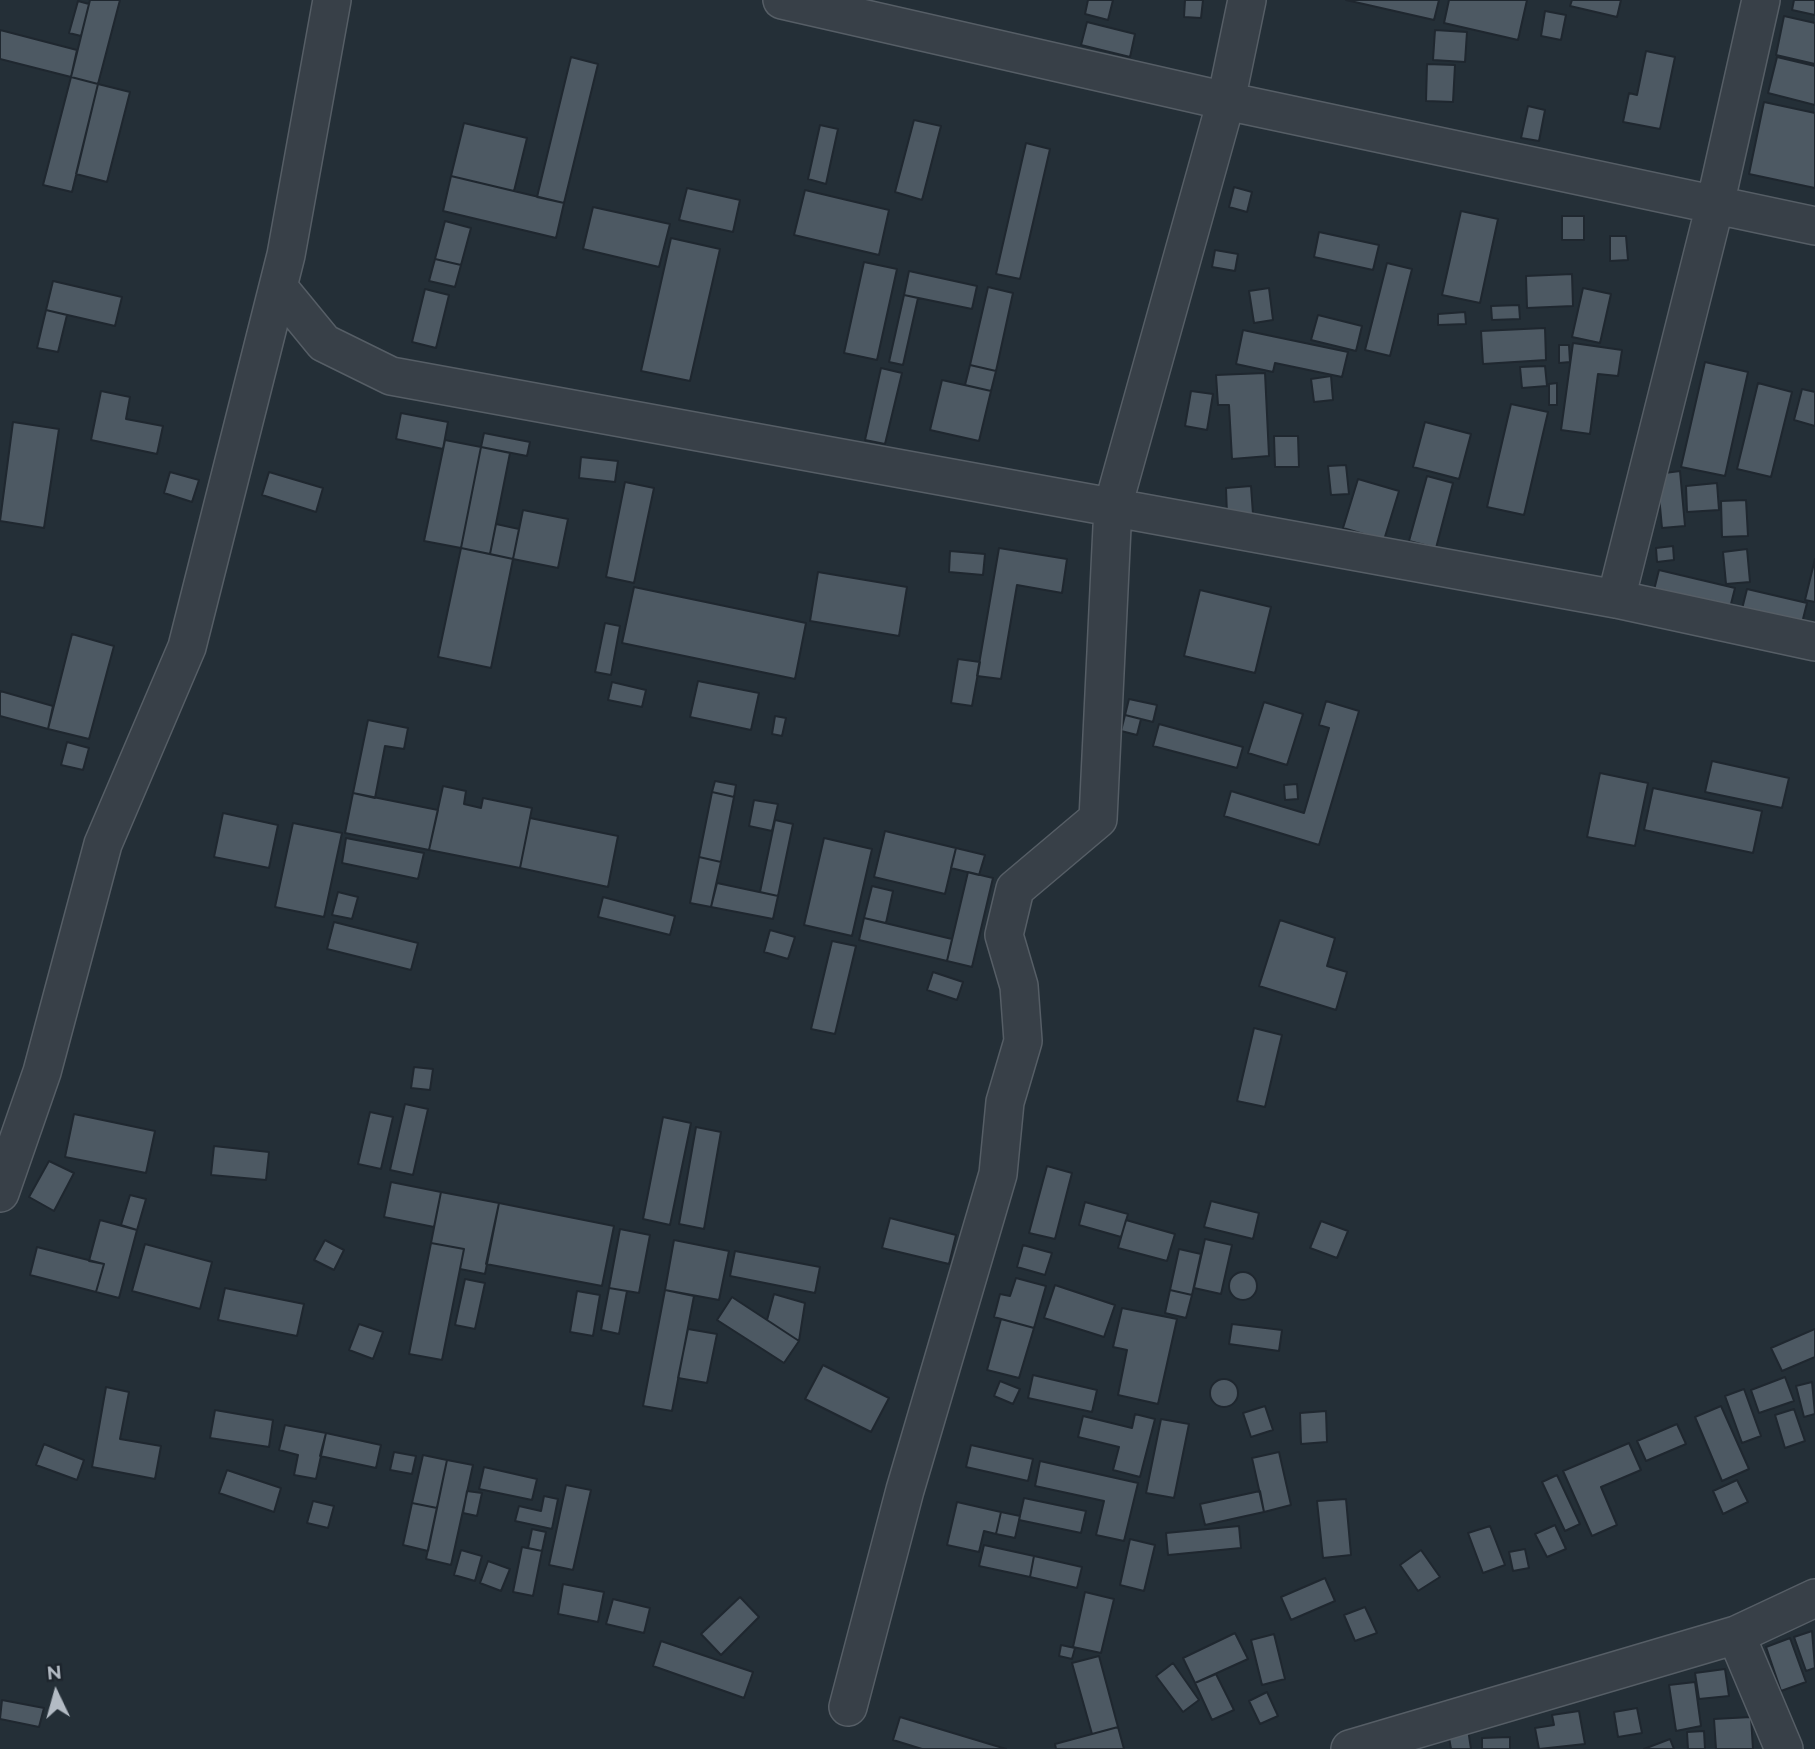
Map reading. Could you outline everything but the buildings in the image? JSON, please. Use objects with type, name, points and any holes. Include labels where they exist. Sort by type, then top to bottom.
[{"type":"street","points":[[0,1193],[42,1072],[103,844],[187,647],[278,286],[332,0]]},
{"type":"street","points":[[782,0],[1226,101],[1815,226]]},
{"type":"street","points":[[848,1707],[905,1490],[998,1174],[1005,1101],[1023,1041],[1019,986],[1004,935],[1015,889],[1098,819],[1114,506],[1226,101],[1247,0]]},
{"type":"street","points":[[1616,599],[1716,205],[1761,0]]},
{"type":"street","points":[[278,286],[324,343],[391,376],[1616,599],[1815,642]]},
{"type":"street","points":[[1350,1749],[1736,1635],[1815,1598]]},
{"type":"street","points":[[1736,1635],[1784,1749]]}]
